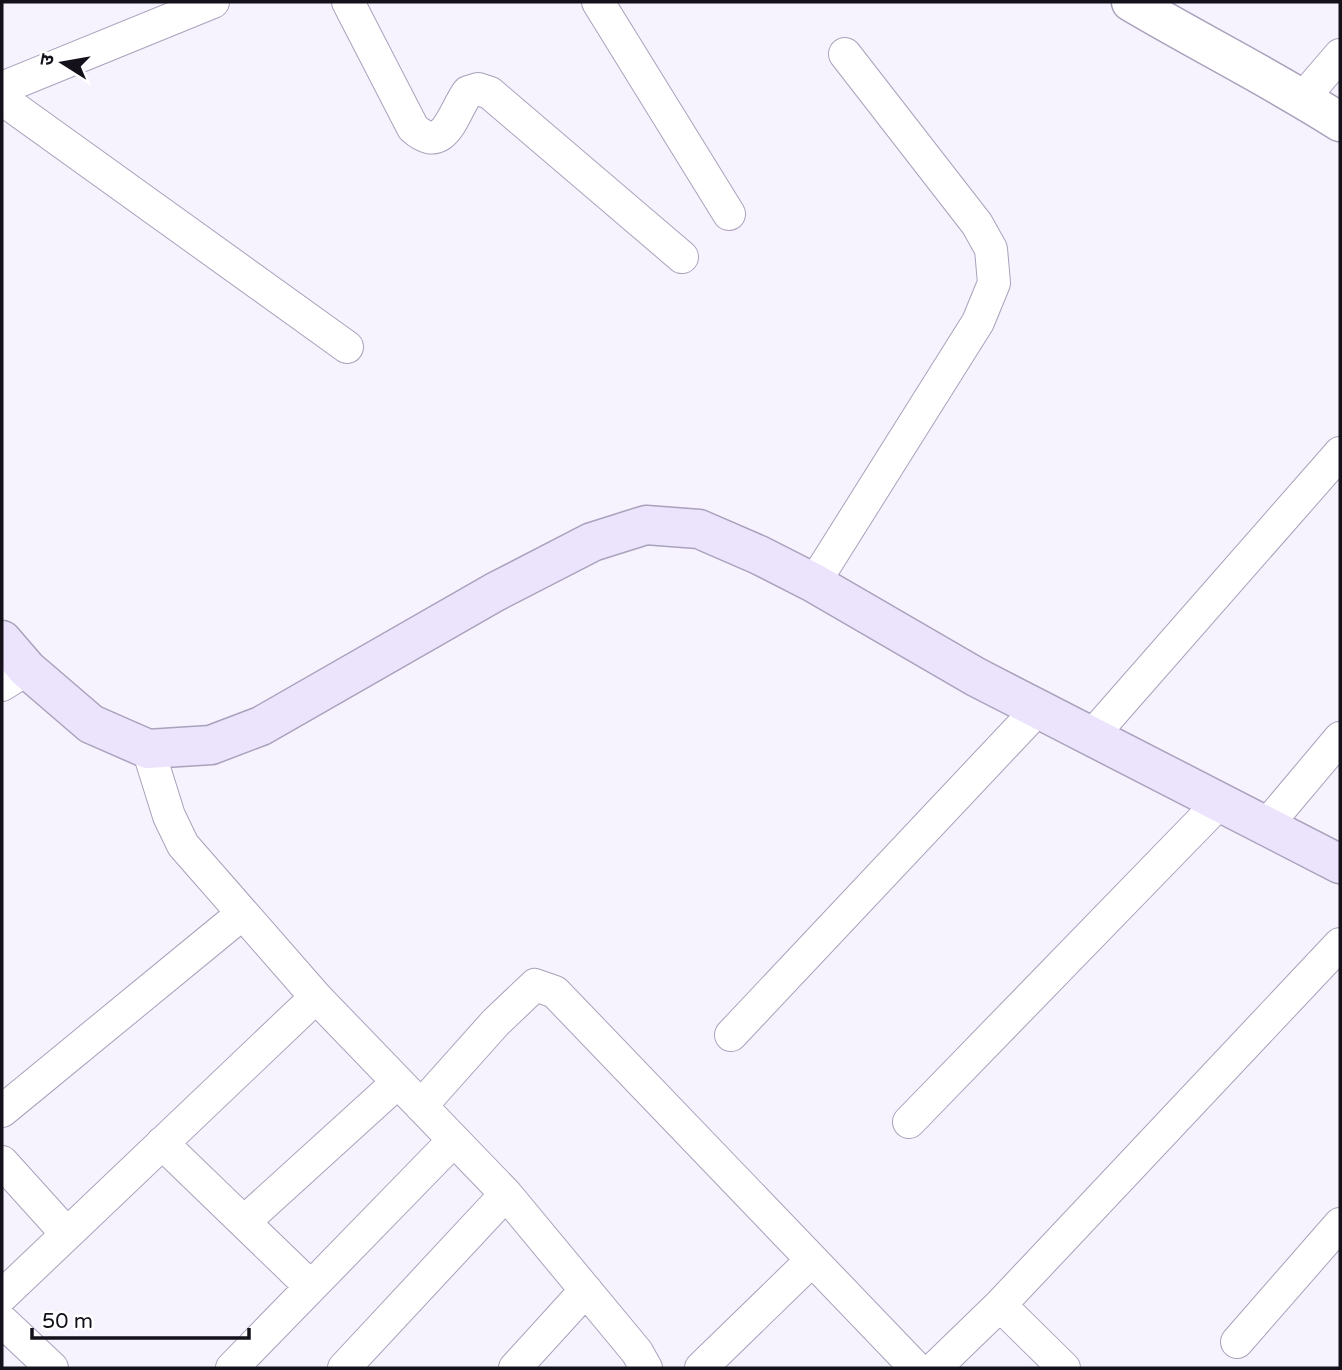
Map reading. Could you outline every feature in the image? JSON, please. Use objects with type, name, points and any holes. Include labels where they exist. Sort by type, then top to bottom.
[{"type":"main road","points":[[2,640],[14,677],[91,724],[148,749],[211,745],[261,726],[507,586],[592,542],[646,526],[699,529],[814,583],[924,648],[1038,709],[1340,864]]},
{"type":"street","points":[[2,88],[213,2]]},
{"type":"street","points":[[348,2],[413,128],[423,137],[436,138],[446,131],[468,92],[478,89],[490,93],[682,257]]},
{"type":"street","points":[[598,2],[729,214]]},
{"type":"street","points":[[1131,2],[1303,98],[1340,122]]},
{"type":"street","points":[[814,583],[978,322],[994,283],[991,249],[977,224],[845,54]]},
{"type":"street","points":[[1303,98],[1340,55]]},
{"type":"street","points":[[2,99],[347,347]]},
{"type":"street","points":[[1091,737],[1340,453]]},
{"type":"street","points":[[732,1035],[1038,709]]},
{"type":"street","points":[[1266,826],[1340,738]]},
{"type":"street","points":[[148,749],[169,816],[183,845],[316,997],[506,1194],[637,1352],[646,1368]]},
{"type":"street","points":[[909,1122],[1220,802]]},
{"type":"street","points":[[2,1111],[242,914]]},
{"type":"street","points":[[935,1368],[1000,1305],[1340,944]]},
{"type":"street","points":[[421,1106],[496,1022],[529,990],[535,985],[555,992],[916,1368]]},
{"type":"street","points":[[2,1296],[316,997]]},
{"type":"street","points":[[244,1222],[398,1082]]},
{"type":"street","points":[[232,1368],[454,1140]]},
{"type":"street","points":[[162,1143],[311,1287]]},
{"type":"street","points":[[2,1162],[67,1234]]},
{"type":"street","points":[[344,1368],[506,1194]]},
{"type":"street","points":[[1237,1342],[1340,1224]]},
{"type":"street","points":[[701,1368],[812,1260]]},
{"type":"street","points":[[515,1368],[586,1290]]},
{"type":"street","points":[[1000,1305],[1063,1368]]},
{"type":"street","points":[[2,1321],[52,1368]]}]
